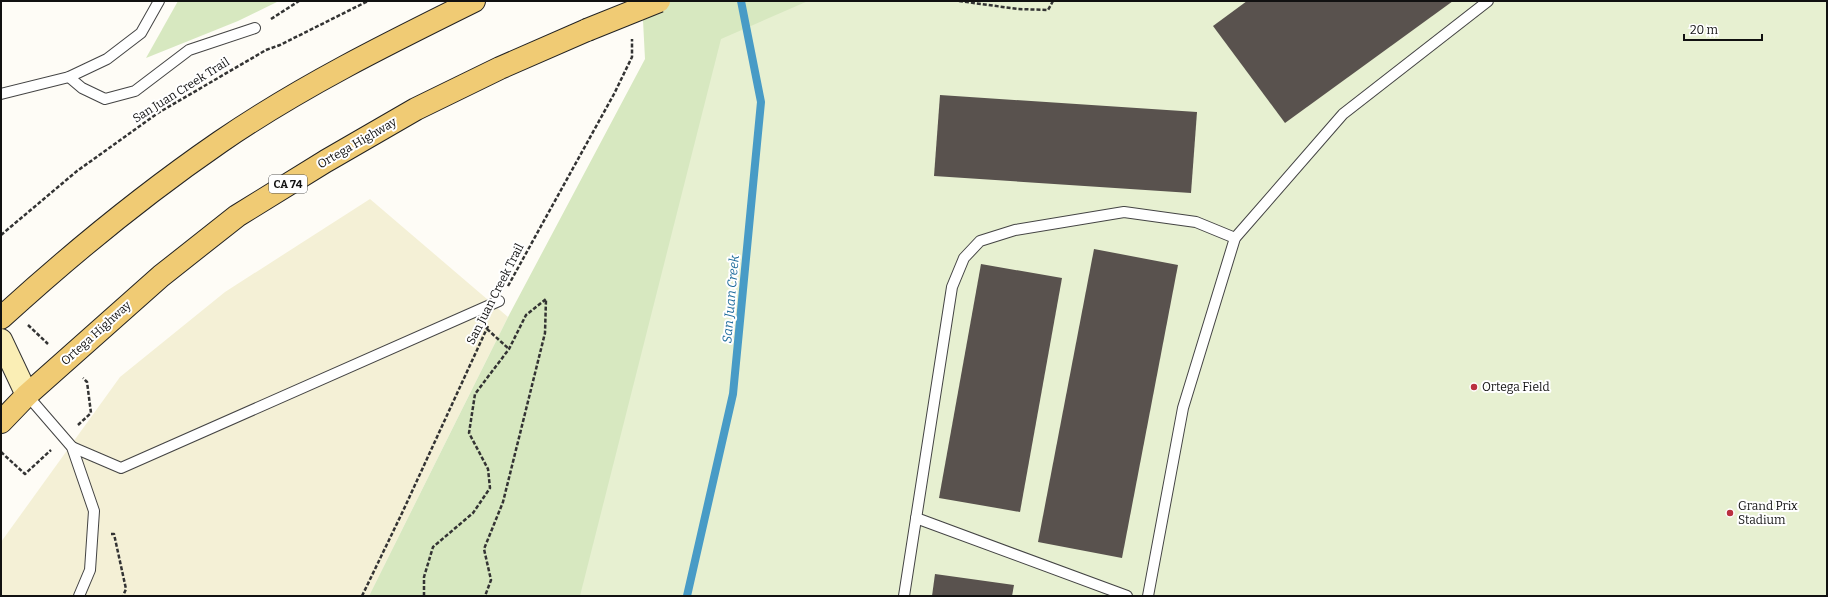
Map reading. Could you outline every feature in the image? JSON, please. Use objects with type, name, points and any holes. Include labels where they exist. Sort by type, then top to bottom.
[{"type":"main road","points":[[1,318],[89,241],[221,141],[277,105],[376,49],[474,1]]},
{"type":"main road","name":"Ortega Highway","points":[[1,422],[26,395],[161,276],[238,216],[326,161],[416,109],[500,68],[587,30],[659,1]]},
{"type":"street","points":[[1,340],[26,395]]},
{"type":"street","points":[[1,378],[26,395]]},
{"type":"lane","points":[[1,94],[30,88],[69,76],[107,59],[141,33],[159,1]]},
{"type":"lane","points":[[1148,596],[1183,408],[1235,238],[1343,114],[1488,1]]},
{"type":"lane","points":[[69,76],[82,88],[105,100],[135,91],[189,50],[255,28]]},
{"type":"lane","points":[[904,596],[952,287],[964,258],[980,240],[1015,230],[1124,212],[1196,222],[1235,238]]},
{"type":"lane","points":[[72,447],[121,468],[499,301]]},
{"type":"lane","points":[[26,395],[72,447],[94,511],[90,570],[79,596]]},
{"type":"lane","points":[[916,518],[1127,596]]},
{"type":"path","points":[[255,28],[299,1]]},
{"type":"path","name":"San Juan Creek Trail","points":[[1,235],[77,171],[158,113],[266,50],[280,45],[368,1]]},
{"type":"path","points":[[959,1],[1018,9],[1048,10],[1052,1]]},
{"type":"path","name":"San Juan Creek Trail","points":[[362,596],[403,511],[499,301],[614,94],[632,58],[632,36]]},
{"type":"path","points":[[424,596],[424,577],[433,547],[473,513],[490,488],[488,469],[469,433],[475,394],[509,349],[526,315],[546,299],[545,333],[503,502],[484,549],[491,580],[485,596]]},
{"type":"path","points":[[487,329],[509,349]]},
{"type":"path","points":[[92,533],[114,534],[126,588],[123,596]]},
{"type":"shaded area","points":[[370,199],[508,317],[369,596],[1,596],[1,542],[120,377],[225,292]]},
{"type":"green space","points":[[178,1],[279,1],[238,21],[146,58]]},
{"type":"green space","points":[[642,1],[882,1],[829,596],[369,596],[508,317],[645,59]]},
{"type":"green space","points":[[808,1],[1827,1],[1827,596],[580,596],[721,39]]},
{"type":"building","points":[[1247,1],[1453,1],[1285,123],[1213,26]]},
{"type":"building","points":[[940,95],[1197,112],[1191,193],[934,176]]},
{"type":"building","points":[[1094,249],[1178,265],[1122,558],[1038,542]]},
{"type":"building","points":[[981,264],[1062,278],[1020,512],[939,498]]},
{"type":"building","points":[[935,574],[1014,585],[1012,596],[932,596]]},
{"type":"waterway","name":"San Juan Creek","points":[[687,596],[733,394],[761,102],[741,1]]},
{"type":"place","name":"Ortega Field","points":[[1474,387]]},
{"type":"place","name":"Grand Prix Stadium","points":[[1730,513]]}]
